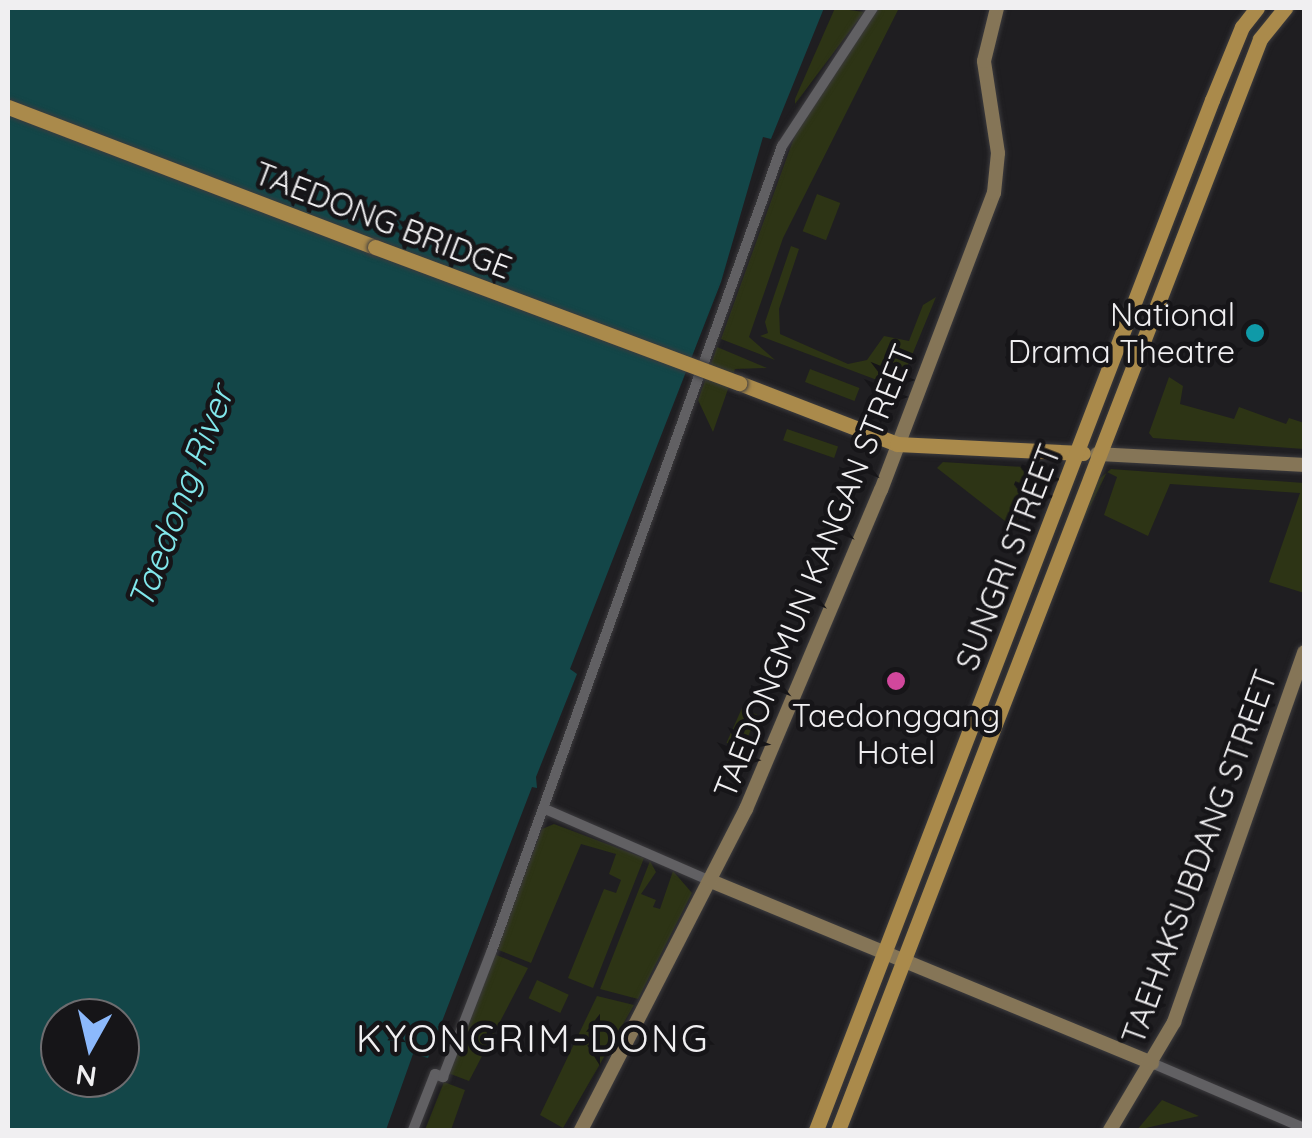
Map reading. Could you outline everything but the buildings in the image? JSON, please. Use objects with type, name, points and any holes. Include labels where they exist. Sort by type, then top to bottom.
[{"type":"main road","points":[[1262,12],[1285,8]]},
{"type":"main road","name":"SUNGRI STREET","points":[[816,1130],[1220,82],[1262,12]]},
{"type":"main road","name":"SUNGRI STREET","points":[[838,1130],[1262,12]]},
{"type":"main road","name":"TAEDONG BRIDGE","points":[[8,106],[897,444],[1097,454]]},
{"type":"street","points":[[413,1130],[435,1074],[443,1077],[545,809],[782,146],[872,8]]},
{"type":"street","name":"TAEDONGMUN KANGAN STREET","points":[[581,1130],[713,882],[897,444],[994,193],[998,153],[984,62],[997,8]]},
{"type":"street","points":[[1097,454],[1304,466]]},
{"type":"street","name":"TAEHAKSUBDANG STREET","points":[[1110,1130],[1174,1022],[1304,652]]},
{"type":"street","points":[[545,809],[901,963],[1152,1063],[1300,1128]]},
{"type":"green space","points":[[835,8],[864,12],[795,104],[795,99]]},
{"type":"green space","points":[[879,8],[899,8],[783,238],[749,337],[775,360],[721,339],[799,124]]},
{"type":"green space","points":[[817,194],[840,203],[826,240],[803,231]]},
{"type":"green space","points":[[791,246],[799,249],[779,309],[780,334],[848,364],[867,360],[884,336],[909,341],[923,305],[936,297],[903,377],[885,383],[760,336],[768,333],[765,322]]},
{"type":"green space","points":[[717,347],[767,368],[735,369],[713,432],[698,400]]},
{"type":"green space","points":[[810,369],[859,388],[854,401],[805,382]]},
{"type":"green space","points":[[1169,377],[1183,386],[1180,404],[1234,419],[1239,407],[1286,424],[1289,418],[1304,423],[1304,449],[1153,438],[1149,433]]},
{"type":"green space","points":[[787,429],[838,447],[834,458],[783,440]]},
{"type":"green space","points":[[943,462],[1040,468],[1014,528],[937,468]]},
{"type":"green space","points":[[1111,469],[1304,483],[1304,593],[1269,582],[1300,493],[1170,484],[1148,536],[1104,515],[1117,477],[1107,472]]},
{"type":"green space","points":[[1107,473],[1080,527],[1098,480]]},
{"type":"green space","points":[[742,708],[758,715],[742,750],[727,743]]},
{"type":"green space","points":[[554,824],[644,858],[593,988],[568,978],[604,889],[616,893],[621,880],[609,874],[616,854],[581,844],[531,963],[496,949],[542,829]]},
{"type":"green space","points":[[650,861],[656,872],[641,894],[656,900],[653,907],[660,909],[673,871],[692,893],[638,999],[600,989]]},
{"type":"green space","points":[[494,954],[528,968],[469,1081],[448,1073]]},
{"type":"green space","points":[[537,980],[569,995],[560,1013],[529,998]]},
{"type":"green space","points":[[597,996],[634,1005],[563,1128],[540,1115]]},
{"type":"green space","points":[[444,1082],[465,1090],[451,1130],[425,1130]]},
{"type":"green space","points":[[1162,1100],[1199,1116],[1137,1130]]},
{"type":"water","name":"Taedong River","points":[[8,8],[824,8],[771,139],[763,137],[721,282],[570,669],[577,674],[536,777],[537,788],[532,787],[428,1058],[413,1054],[386,1130],[8,1130]]},
{"type":"place","name":"National Drama Theatre","points":[[1255,333]]},
{"type":"place","name":"Taedonggang Hotel","points":[[896,681]]},
{"type":"district","name":"KYONGRIM-DONG","points":[[533,1039]]}]
